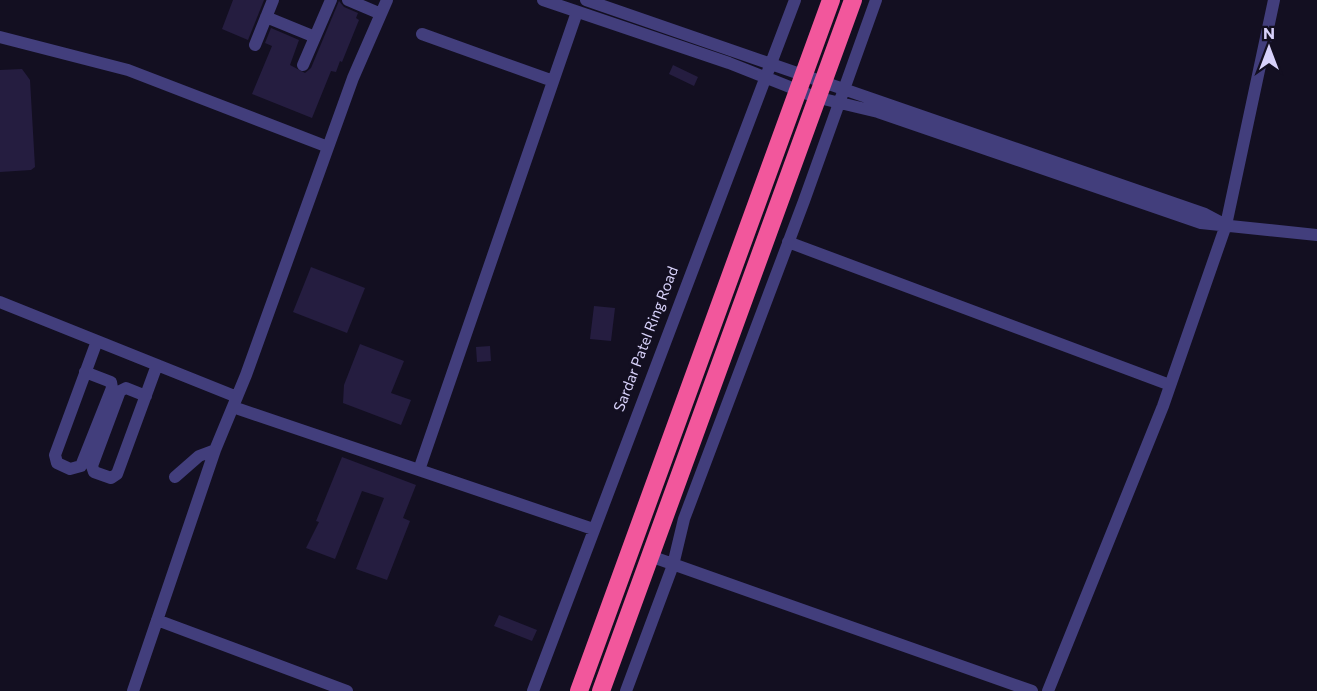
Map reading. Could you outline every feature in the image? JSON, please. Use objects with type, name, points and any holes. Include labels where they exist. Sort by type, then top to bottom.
[{"type":"highway","points":[[579,691],[831,0]]},
{"type":"highway","points":[[602,691],[853,0]]},
{"type":"street","points":[[255,45],[273,0]]},
{"type":"street","points":[[303,65],[331,0]]},
{"type":"street","points":[[348,0],[381,14]]},
{"type":"street","points":[[133,691],[216,450],[353,78],[387,0]]},
{"type":"street","points":[[543,0],[765,77],[800,83],[819,90],[837,103],[878,112],[1201,223],[1317,235]]},
{"type":"street","points":[[586,0],[772,64],[800,83]]},
{"type":"street","name":"Sardar Patel Ring Road","points":[[533,691],[795,0]]},
{"type":"street","points":[[626,691],[674,565],[684,519],[876,0]]},
{"type":"street","points":[[1048,691],[1170,385],[1226,225],[1274,0]]},
{"type":"street","points":[[419,470],[577,12]]},
{"type":"street","points":[[266,17],[315,37]]},
{"type":"street","points":[[422,34],[553,81]]},
{"type":"street","points":[[0,37],[128,70],[328,147]]},
{"type":"street","points":[[819,90],[842,90],[1194,210],[1226,225]]},
{"type":"street","points":[[788,242],[1170,385]]},
{"type":"street","points":[[0,302],[157,365],[235,402],[419,470],[593,528]]},
{"type":"street","points":[[85,372],[111,382],[112,388],[81,466],[70,469],[57,463],[55,455],[85,372],[97,341]]},
{"type":"street","points":[[146,396],[126,388],[120,391],[92,466],[94,472],[111,478],[117,474],[146,396],[157,365]]},
{"type":"street","points":[[175,477],[200,456],[216,450]]},
{"type":"street","points":[[650,556],[1032,691]]},
{"type":"street","points":[[157,620],[340,690]]},
{"type":"building","points":[[233,0],[264,0],[248,40],[222,29]]},
{"type":"building","points":[[339,1],[344,7],[358,13],[356,18],[359,20],[342,62],[340,61],[336,72],[331,71],[312,118],[252,94],[272,46],[265,43],[271,28],[299,40],[290,65],[305,73],[311,68]]},
{"type":"building","points":[[673,65],[698,77],[694,86],[669,74]]},
{"type":"building","points":[[22,69],[30,80],[35,167],[31,170],[0,172],[0,70]]},
{"type":"building","points":[[311,267],[365,288],[347,333],[293,312]]},
{"type":"building","points":[[594,306],[615,308],[611,341],[590,339]]},
{"type":"building","points":[[360,344],[404,361],[391,393],[411,400],[401,425],[343,403],[344,385]]},
{"type":"building","points":[[490,346],[491,361],[477,362],[476,347]]},
{"type":"building","points":[[342,457],[416,485],[403,518],[410,521],[387,580],[356,569],[384,498],[362,491],[335,559],[306,548],[319,522],[316,521]]},
{"type":"building","points":[[499,615],[537,630],[532,641],[494,626]]}]
